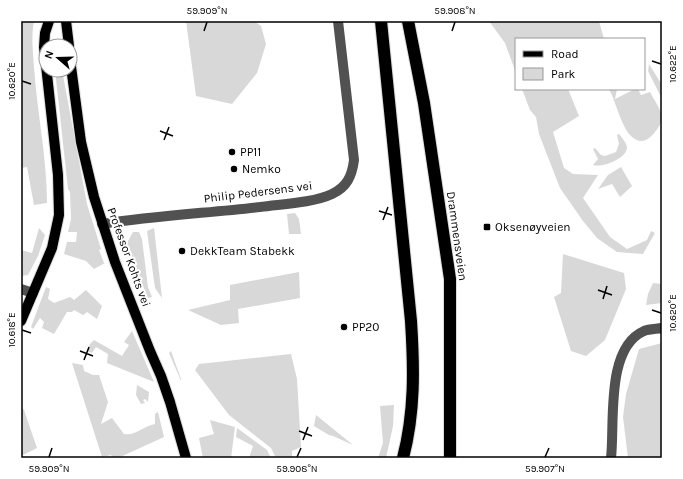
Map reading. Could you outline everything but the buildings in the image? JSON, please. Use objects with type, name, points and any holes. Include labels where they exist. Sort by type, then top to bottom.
[{"type":"highway","points":[[381,21],[411,313],[414,371],[410,425],[404,458]]},
{"type":"highway","name":"Drammensveien","points":[[408,21],[424,103],[450,279],[450,458]]},
{"type":"main road","points":[[21,321],[52,248],[59,215],[58,175],[44,48],[45,33],[49,21]]},
{"type":"main road","points":[[66,21],[68,38]]},
{"type":"main road","name":"Professor Kohts vei","points":[[73,78],[81,142],[102,224],[150,351],[161,376],[180,434],[186,458]]},
{"type":"street","name":"Philip Pedersens vei","points":[[102,224],[134,219],[305,201],[332,194],[347,183],[352,172],[354,160],[338,21]]},
{"type":"street","points":[[21,289],[33,293]]},
{"type":"street","points":[[611,458],[613,398],[615,378],[619,364],[623,354],[636,336],[643,331],[662,328]]},
{"type":"green space","points":[[21,21],[34,21],[32,38],[34,67],[47,186],[47,203],[34,205],[27,167],[21,168]]},
{"type":"green space","points":[[186,21],[254,21],[261,26],[266,44],[257,73],[232,104],[196,96]]},
{"type":"green space","points":[[489,21],[599,21],[604,38],[515,38],[515,70],[505,43]]},
{"type":"green space","points":[[649,64],[662,85],[662,99],[648,71]]},
{"type":"green space","points":[[56,78],[63,78],[87,204],[101,249],[99,250],[105,263],[94,269],[86,261],[64,254],[67,242],[76,242],[77,232],[68,232],[71,219],[70,192],[68,189]]},
{"type":"green space","points":[[522,90],[568,90],[579,116],[553,132],[564,168],[573,174],[598,175],[583,198],[610,237],[627,249],[647,240],[651,231],[655,233],[643,254],[617,252],[597,238],[583,221],[560,188],[539,134],[536,117],[530,110]]},
{"type":"green space","points":[[610,90],[617,90],[615,99],[633,90],[638,90],[641,95],[650,92],[662,117],[659,126],[649,138],[639,141],[627,132]]},
{"type":"green space","points":[[619,134],[627,146],[626,152],[623,156],[607,164],[597,166],[593,165],[598,159],[593,149],[595,148],[601,155],[605,156],[616,152],[619,144],[617,135]]},
{"type":"green space","points":[[621,167],[632,186],[620,197],[612,184],[598,189],[608,175]]},
{"type":"green space","points":[[295,213],[299,219],[301,234],[289,234],[287,214]]},
{"type":"green space","points":[[39,228],[45,235],[38,256],[28,275],[21,276],[21,264],[24,262],[21,263],[21,250],[32,253]]},
{"type":"green space","points":[[154,228],[162,298],[155,288],[147,231]]},
{"type":"green space","points":[[133,232],[139,232],[142,239],[148,287],[152,297],[148,298],[126,245]]},
{"type":"green space","points":[[563,254],[624,273],[626,289],[605,340],[586,356],[571,351],[554,297],[561,293]]},
{"type":"green space","points":[[299,272],[300,298],[238,309],[239,323],[221,325],[188,310],[230,300],[230,285]]},
{"type":"green space","points":[[653,283],[662,284],[662,303],[646,305],[648,294]]},
{"type":"green space","points":[[46,287],[50,289],[48,299],[54,303],[70,297],[74,300],[86,290],[102,306],[97,319],[87,312],[83,315],[74,310],[72,312],[67,312],[54,334],[42,328],[44,322],[40,318],[33,329],[31,327]]},
{"type":"green space","points":[[132,331],[154,382],[107,363],[108,354],[96,347],[92,353],[87,351],[90,344],[94,340],[122,356],[129,345],[124,342]]},
{"type":"green space","points":[[662,343],[662,458],[628,458],[623,417],[626,394],[639,349]]},
{"type":"green space","points":[[171,351],[181,379],[181,381],[169,353]]},
{"type":"green space","points":[[291,354],[297,379],[301,447],[292,451],[292,458],[276,458],[271,448],[229,415],[195,370],[199,364]]},
{"type":"green space","points":[[72,363],[83,365],[84,371],[93,375],[99,375],[108,402],[101,424],[112,418],[124,434],[132,434],[155,424],[155,414],[158,412],[164,437],[118,458],[113,458],[111,455],[102,457]]},
{"type":"green space","points":[[137,385],[149,392],[148,402],[145,399],[143,400],[145,403],[141,404],[136,395]]},
{"type":"green space","points":[[394,405],[393,426],[386,458],[378,458],[383,443],[380,406]]},
{"type":"green space","points":[[21,406],[24,410],[37,448],[21,456]]},
{"type":"green space","points":[[316,415],[353,445],[329,435],[314,426]]},
{"type":"green space","points":[[210,420],[235,427],[231,458],[203,458],[199,438],[214,434]]},
{"type":"green space","points":[[237,428],[267,450],[271,458],[249,458],[253,446],[236,437]]},
{"type":"place","name":"PP11","points":[[232,152]]},
{"type":"place","name":"Nemko","points":[[234,169]]},
{"type":"place","name":"Oksenøyveien","points":[[487,227]]},
{"type":"place","name":"DekkTeam Stabekk","points":[[182,251]]},
{"type":"place","name":"PP20","points":[[344,327]]}]
